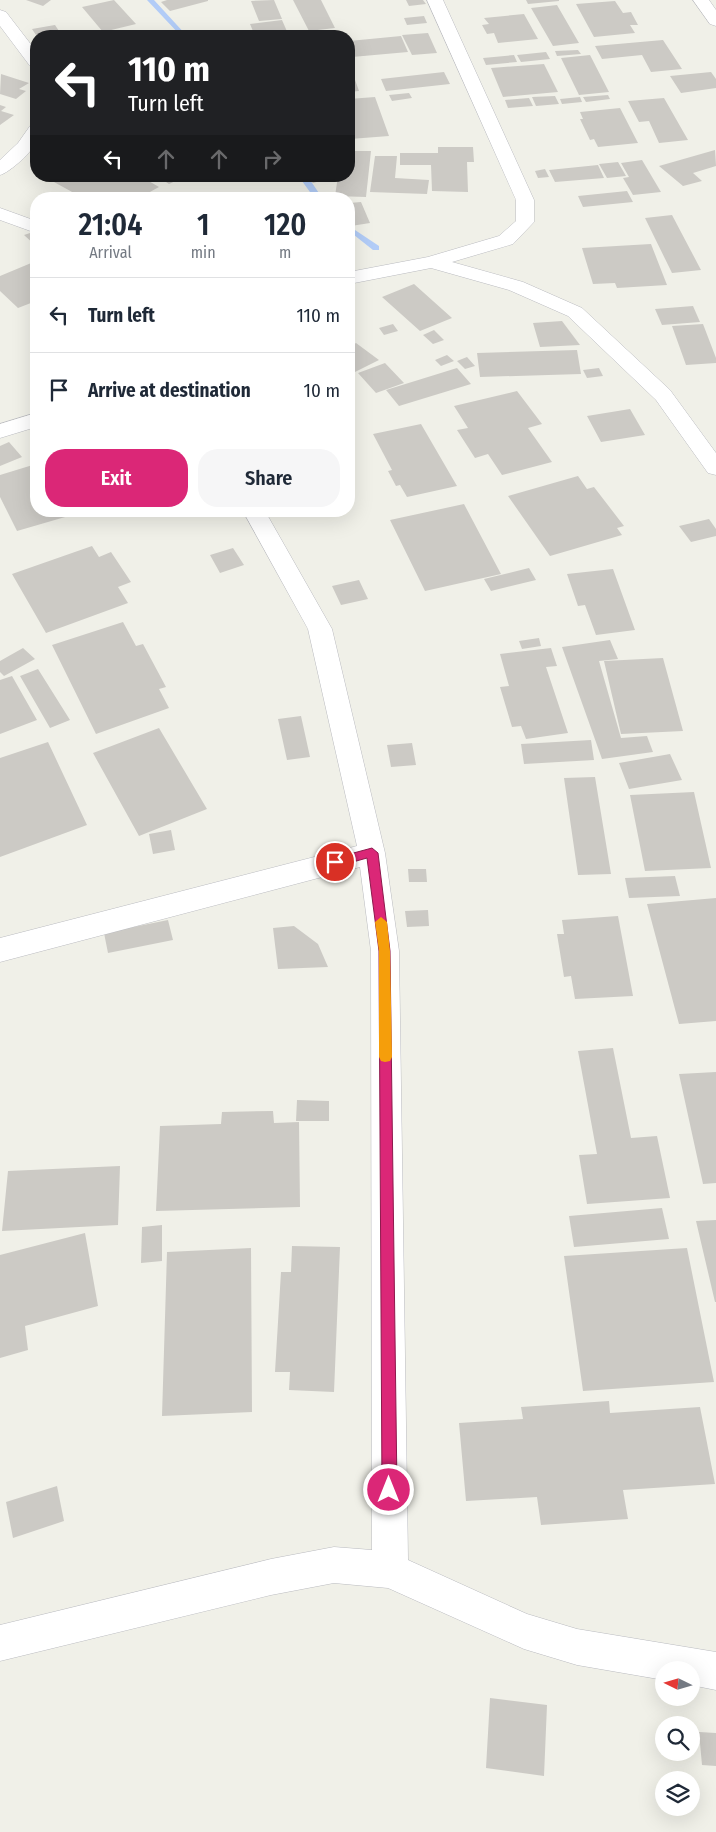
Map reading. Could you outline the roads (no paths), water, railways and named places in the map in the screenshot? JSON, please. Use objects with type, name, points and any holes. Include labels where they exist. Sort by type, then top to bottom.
[{"type":"street","points":[[355,277],[431,262],[506,240],[525,222],[525,200],[436,0]]},
{"type":"street","points":[[701,0],[716,21]]},
{"type":"street","points":[[0,16],[30,54]]},
{"type":"street","points":[[0,170],[24,147],[30,138]]},
{"type":"street","points":[[0,214],[30,225]]},
{"type":"street","points":[[431,262],[516,286],[575,312],[663,395],[716,468]]},
{"type":"street","points":[[0,431],[30,422]]},
{"type":"street","points":[[257,517],[320,630],[372,853],[384,951],[390,1570]]},
{"type":"street","points":[[0,950],[372,853]]},
{"type":"street","points":[[0,1643],[271,1577],[334,1566],[390,1570],[524,1632],[577,1647],[716,1671]]},
{"type":"waterway","points":[[150,0],[178,30]]},
{"type":"waterway","points":[[307,182],[314,192]]},
{"type":"waterway","points":[[355,232],[376,248]]}]
